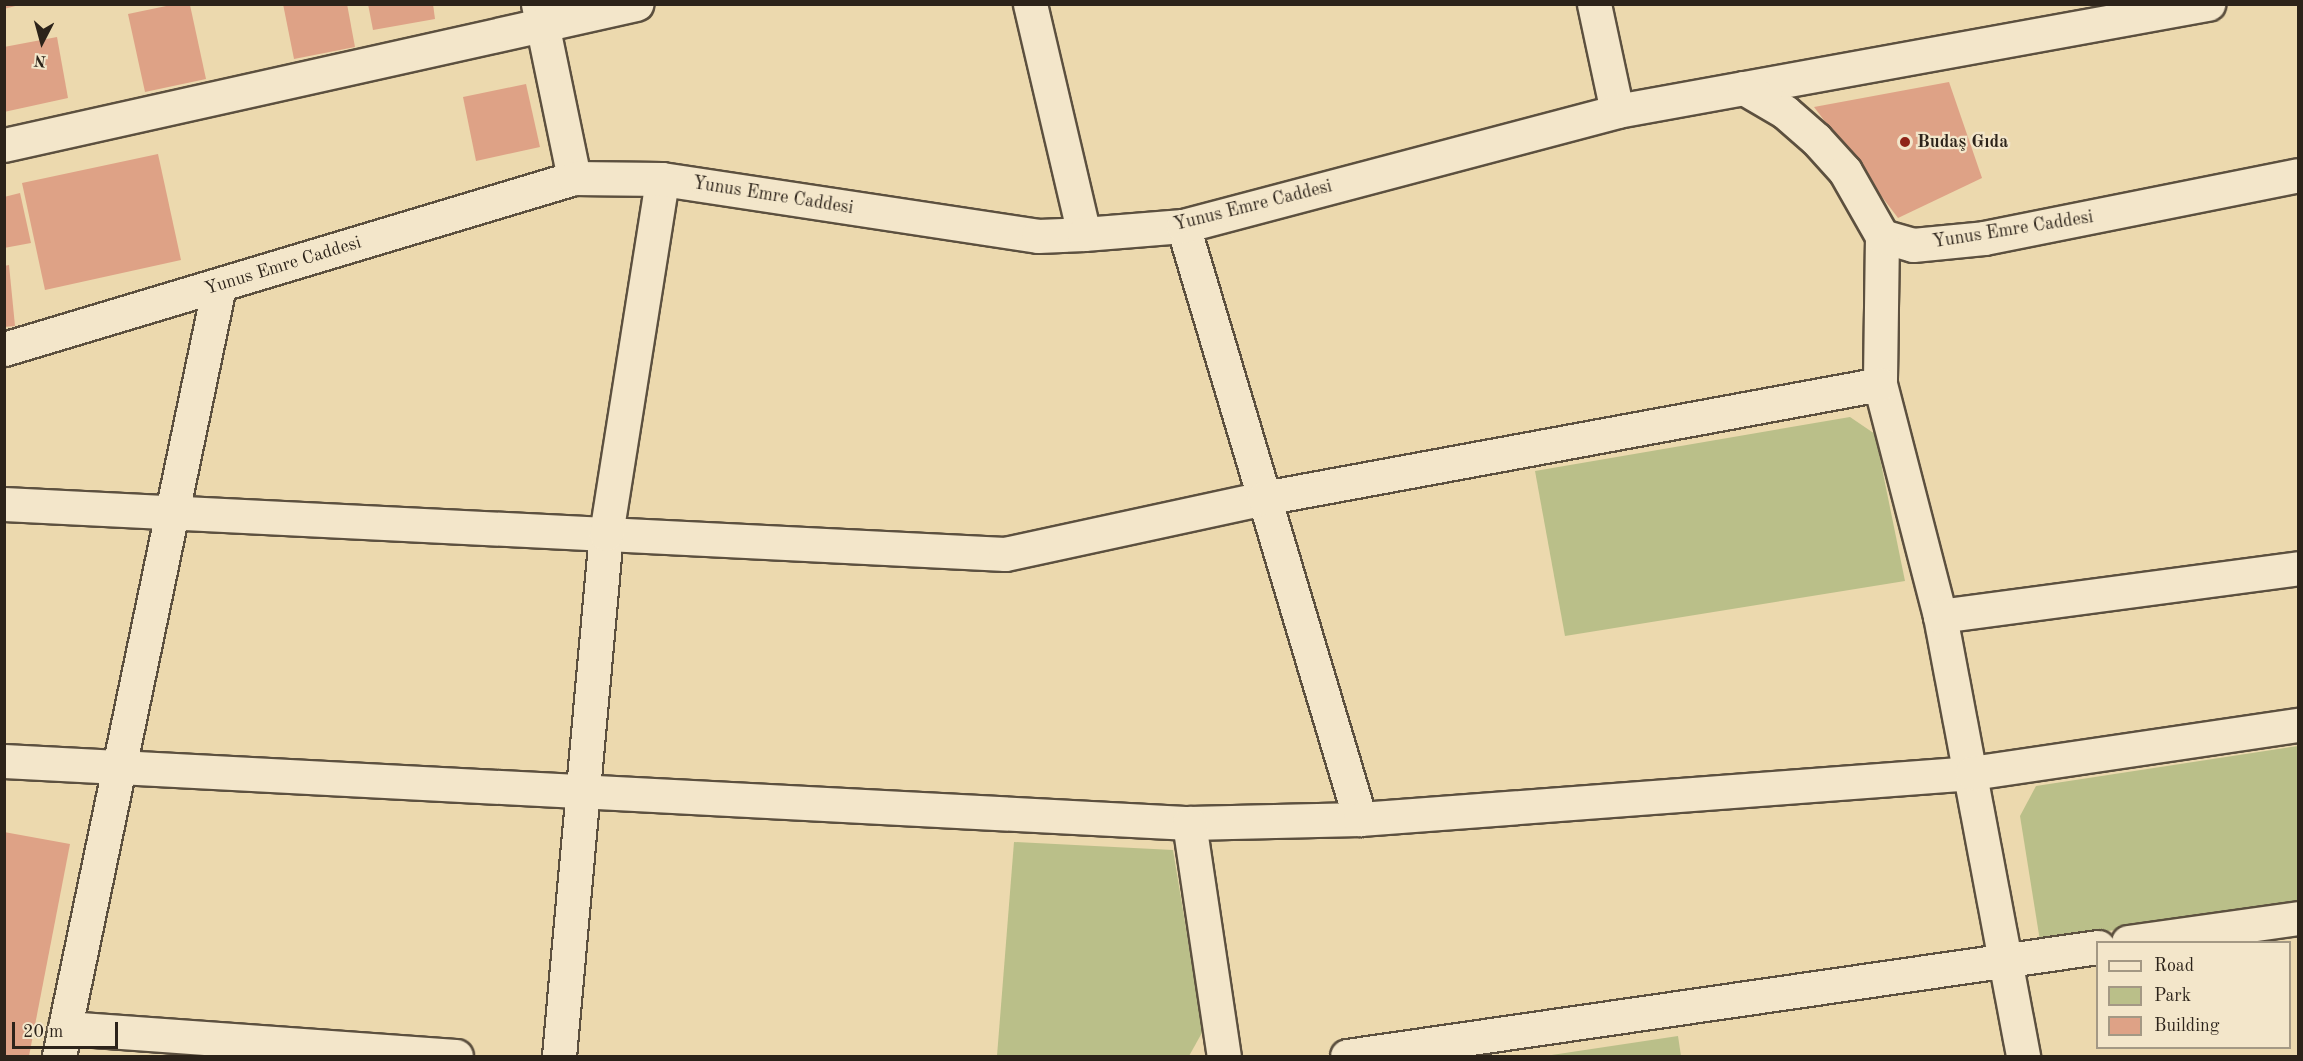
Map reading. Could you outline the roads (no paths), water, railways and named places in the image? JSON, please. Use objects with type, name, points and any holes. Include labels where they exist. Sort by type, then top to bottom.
[{"type":"street","points":[[4,146],[540,15],[636,4]]},
{"type":"street","points":[[1030,4],[1084,234]]},
{"type":"street","points":[[1594,4],[1617,111]]},
{"type":"street","name":"Yunus Emre Caddesi","points":[[4,349],[574,178],[662,179],[1038,236],[1183,226],[1617,111],[2208,4]]},
{"type":"street","points":[[540,15],[574,178]]},
{"type":"street","points":[[1744,88],[1785,112],[1845,171],[1882,236],[1880,384],[1940,616],[1972,773],[2024,1056]]},
{"type":"street","name":"Yunus Emre Caddesi","points":[[1882,236],[1913,245],[1946,244],[2298,175]]},
{"type":"street","points":[[559,1056],[606,534],[662,179]]},
{"type":"street","points":[[1183,226],[1360,819]]},
{"type":"street","points":[[219,285],[62,1042],[456,1056]]},
{"type":"street","points":[[4,504],[1005,554],[1264,498],[1880,384]]},
{"type":"street","points":[[1940,616],[2298,568]]},
{"type":"street","points":[[4,761],[1189,823],[1360,819],[1972,773],[2298,725]]},
{"type":"street","points":[[1189,823],[1224,1056]]},
{"type":"street","points":[[2135,941],[2298,918]]},
{"type":"street","points":[[1347,1056],[2096,947]]},
{"type":"place","name":"Budaş Gıda","points":[[1905,142]]}]
